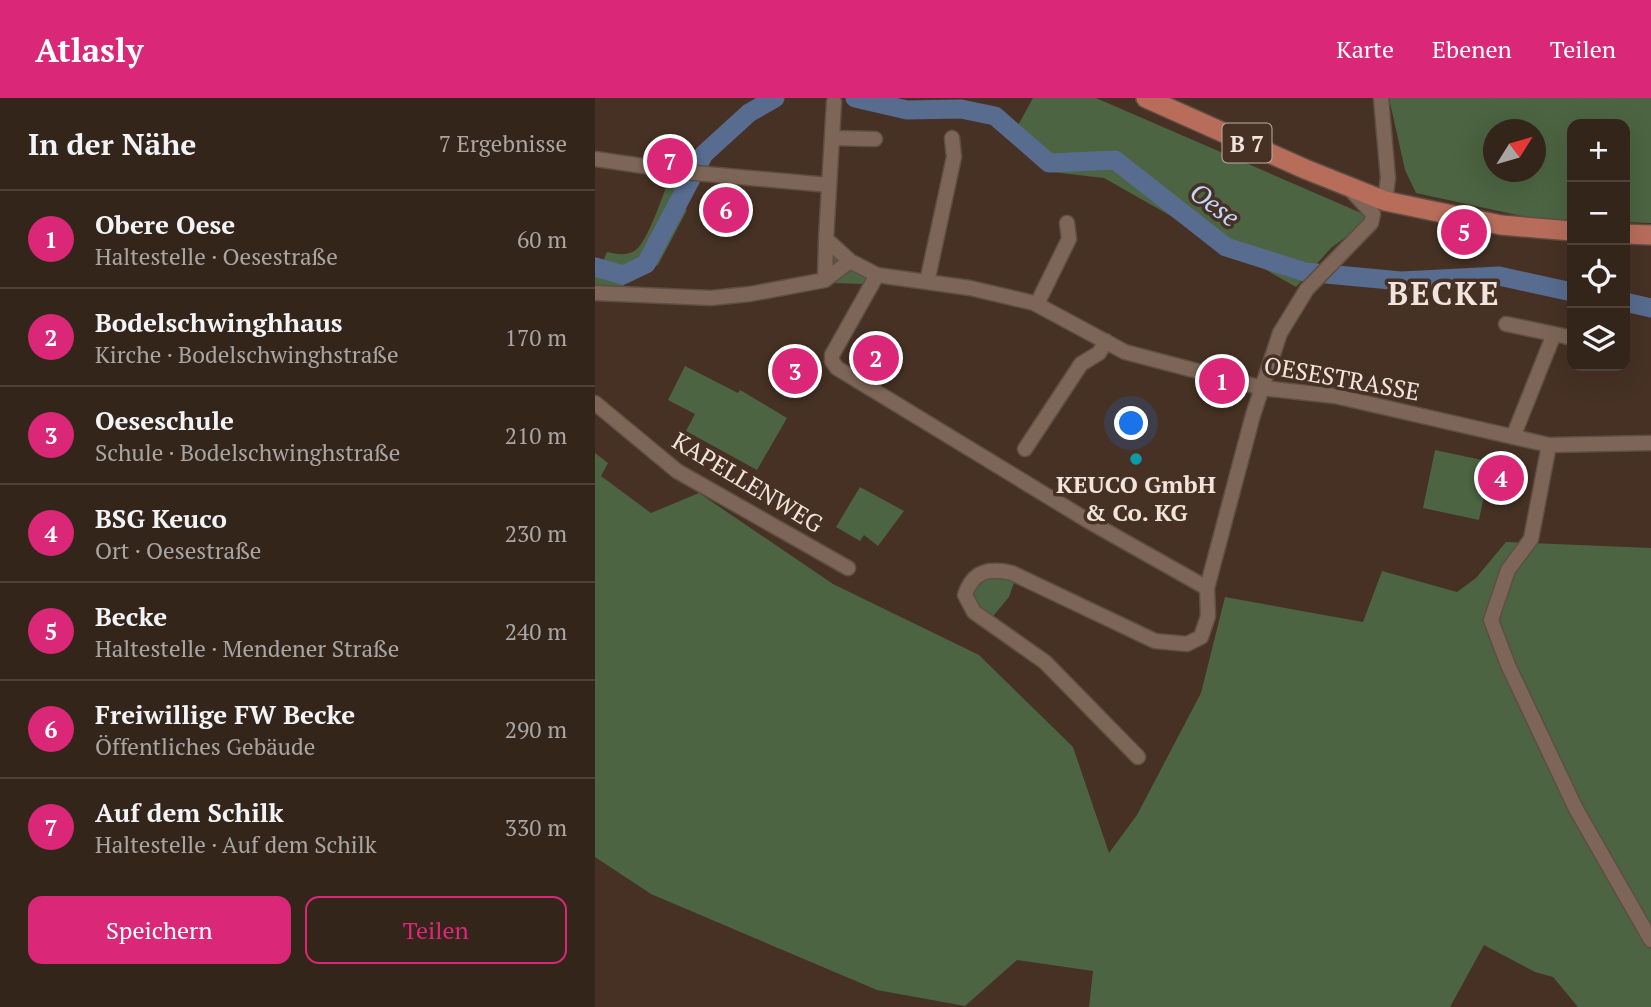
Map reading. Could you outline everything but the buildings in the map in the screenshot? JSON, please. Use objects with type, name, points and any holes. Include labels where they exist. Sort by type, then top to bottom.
[{"type":"main road","name":"B 7","points":[[1146,98],[1349,188],[1385,201],[1501,225],[1567,231]]},
{"type":"main road","points":[[1630,234],[1651,235]]},
{"type":"street","points":[[1381,98],[1388,178],[1385,201]]},
{"type":"street","points":[[825,280],[829,185],[838,104]]},
{"type":"street","points":[[833,138],[875,139]]},
{"type":"street","points":[[927,282],[954,157],[952,138]]},
{"type":"street","points":[[595,159],[691,173],[829,185]]},
{"type":"street","points":[[1138,757],[1045,662],[974,612],[965,594],[968,584],[982,572],[993,569],[1012,573],[1155,641],[1170,645],[1187,644],[1201,637],[1208,616],[1207,588],[1280,332],[1307,289],[1371,223],[1373,214],[1349,188]]},
{"type":"street","points":[[1037,304],[1069,239],[1067,223]]},
{"type":"street","name":"OESESTRASSE","points":[[826,239],[850,261],[877,275],[970,288],[1037,304],[1125,352],[1262,388],[1335,396],[1549,445],[1651,443]]},
{"type":"street","points":[[595,293],[711,298],[750,295],[825,280],[850,261]]},
{"type":"street","points":[[877,275],[832,355],[832,361],[837,368],[1090,522],[1207,588]]},
{"type":"street","points":[[1506,324],[1567,337]]},
{"type":"street","points":[[1513,437],[1555,334]]},
{"type":"street","points":[[1025,449],[1080,364],[1099,354],[1106,341]]},
{"type":"street","name":"KAPELLENWEG","points":[[595,403],[677,471],[848,568]]},
{"type":"street","points":[[1549,445],[1531,539],[1508,570],[1491,621],[1508,665],[1576,809],[1651,940]]},
{"type":"green space","points":[[1033,98],[1096,98],[1368,216],[1365,223],[1331,248],[1296,287],[1104,178],[1052,172],[1010,140]]},
{"type":"green space","points":[[1389,98],[1651,98],[1651,223],[1630,222],[1630,119],[1567,119],[1567,220],[1531,218],[1416,193],[1405,170]]},
{"type":"green space","points":[[671,173],[690,175],[674,203],[687,210],[658,265],[628,277],[620,271],[601,266],[607,252],[627,254],[643,242]]},
{"type":"green space","points":[[828,245],[871,275],[865,284],[831,283]]},
{"type":"green space","points":[[595,270],[623,278],[625,290],[595,288]]},
{"type":"green space","points":[[685,366],[738,393],[740,390],[787,418],[757,470],[686,431],[695,414],[668,400]]},
{"type":"green space","points":[[1435,450],[1491,462],[1479,520],[1423,508]]},
{"type":"green space","points":[[595,453],[608,463],[601,476],[651,513],[699,493],[833,584],[979,655],[1073,747],[1109,853],[1137,815],[1201,693],[1225,597],[1363,622],[1382,571],[1457,592],[1476,578],[1506,542],[1651,548],[1651,1007],[1578,1007],[1553,977],[1535,972],[1484,945],[1450,1007],[1089,1007],[1093,971],[1017,960],[965,1006],[877,990],[651,894],[595,857]]},
{"type":"green space","points":[[860,487],[904,511],[878,546],[864,535],[860,541],[836,527]]},
{"type":"green space","points":[[980,575],[1016,577],[1009,597],[989,621],[977,612],[970,585]]},
{"type":"waterway","name":"Oese","points":[[595,267],[623,275],[646,264],[704,154],[749,113],[775,98]]},
{"type":"waterway","name":"Oese","points":[[855,98],[907,110],[961,109],[995,116],[1049,163],[1115,160],[1226,247],[1305,272],[1401,281],[1499,276],[1567,291]]},
{"type":"waterway","name":"Oese","points":[[1630,303],[1651,308]]},
{"type":"place","name":"Auf dem Schilk","points":[[670,161]]},
{"type":"place","name":"Freiwillige FW Becke","points":[[726,210]]},
{"type":"place","name":"Becke","points":[[1464,232]]},
{"type":"place","name":"Bodelschwinghhaus","points":[[876,358]]},
{"type":"place","name":"Oeseschule","points":[[795,371]]},
{"type":"place","name":"Obere Oese","points":[[1222,381]]},
{"type":"place","name":"KEUCO GmbH & Co. KG","points":[[1136,459]]},
{"type":"place","name":"BSG Keuco","points":[[1501,478]]},
{"type":"district","name":"BECKE","points":[[1444,293]]}]
